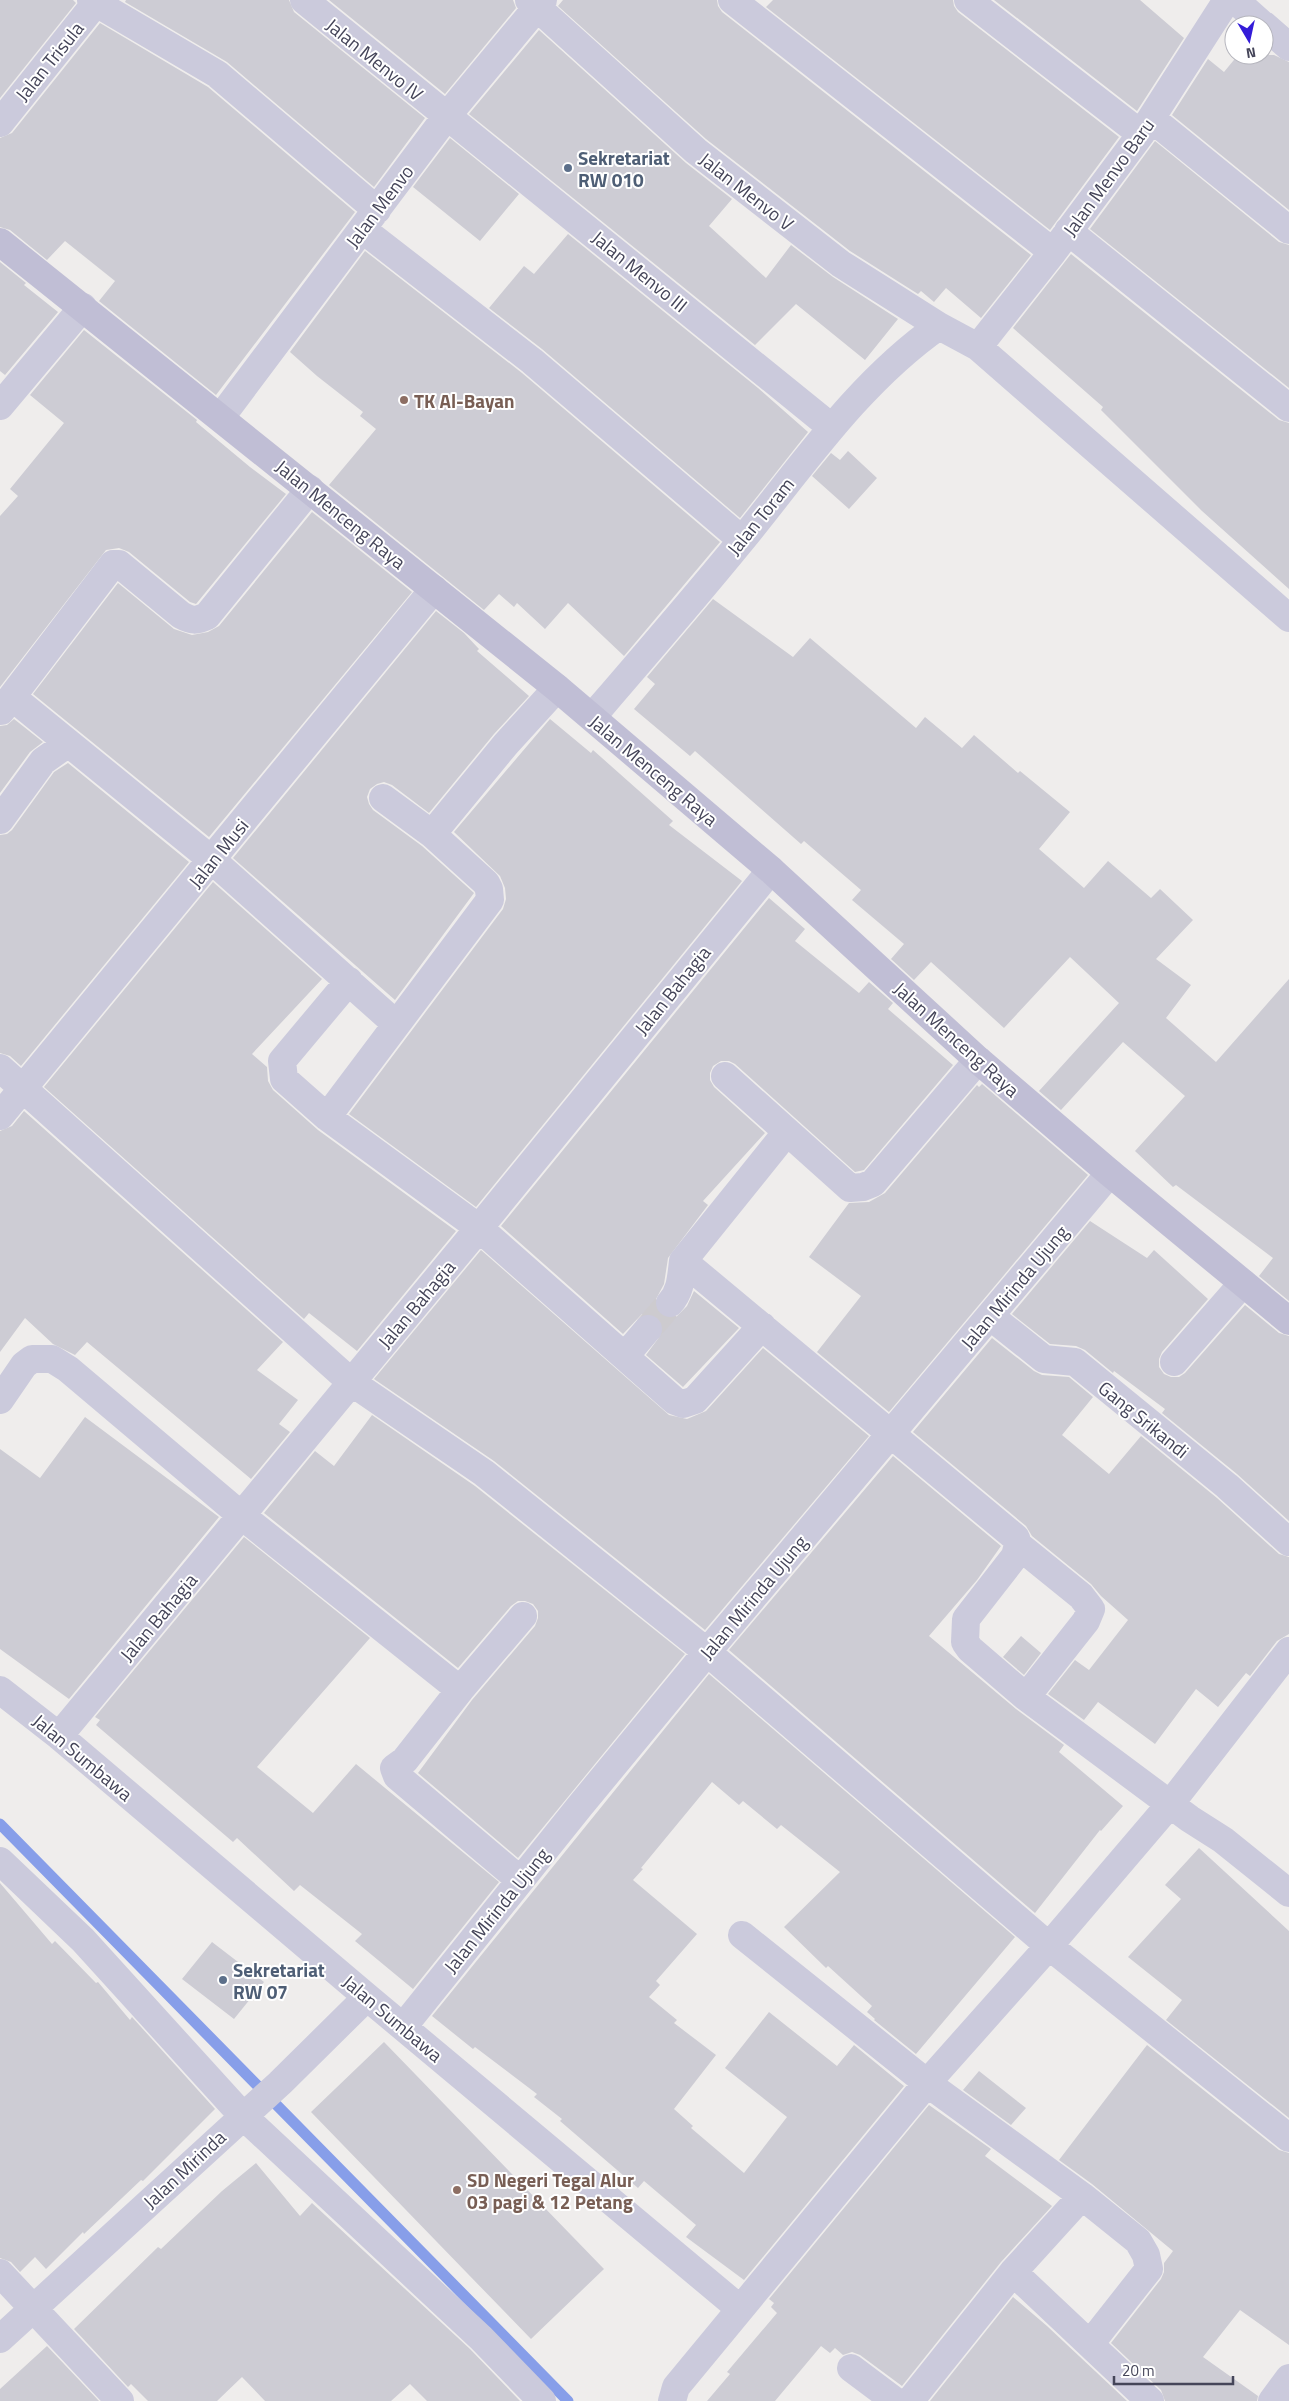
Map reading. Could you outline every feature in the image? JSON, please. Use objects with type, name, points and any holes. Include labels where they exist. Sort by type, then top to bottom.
[{"type":"street","name":"Jalan Menvo IV","points":[[304,0],[446,117]]},
{"type":"street","points":[[732,0],[1052,252]]},
{"type":"street","points":[[968,0],[1289,230]]},
{"type":"street","name":"Jalan Menvo Baru","points":[[978,347],[1146,126],[1227,0]]},
{"type":"street","points":[[1235,0],[1252,15]]},
{"type":"street","points":[[94,1],[217,74],[370,220],[742,540]]},
{"type":"street","name":"Jalan Trisula","points":[[0,123],[94,1]]},
{"type":"street","name":"Jalan Menvo","points":[[221,417],[446,117],[536,2]]},
{"type":"street","name":"Jalan Menvo V","points":[[536,2],[696,151],[841,264],[939,326],[978,347],[1289,618]]},
{"type":"street","points":[[1274,34],[1289,47]]},
{"type":"street","name":"Jalan Menvo III","points":[[446,117],[831,428]]},
{"type":"street","points":[[1068,231],[1289,408]]},
{"type":"street","name":"Jalan Menceng Raya","points":[[0,242],[221,417],[592,717],[770,870],[978,1060],[1110,1173],[1289,1321]]},
{"type":"street","points":[[0,406],[83,307]]},
{"type":"street","name":"Jalan Toram","points":[[592,717],[742,540],[831,428],[912,345],[939,326]]},
{"type":"street","points":[[310,490],[207,616],[199,620],[192,621],[180,615],[119,564],[113,564],[6,705],[67,744],[212,860],[396,1024]]},
{"type":"street","name":"Jalan Musi","points":[[0,1116],[434,588]]},
{"type":"street","points":[[432,834],[506,744],[557,688]]},
{"type":"street","points":[[0,820],[43,761],[67,744]]},
{"type":"street","points":[[327,1117],[490,900],[490,889],[486,883],[432,834],[383,798]]},
{"type":"street","name":"Jalan Bahagia","points":[[59,1736],[480,1228],[770,870]]},
{"type":"street","points":[[349,981],[282,1061],[284,1079],[327,1117],[480,1228],[675,1401],[683,1404],[695,1400],[762,1326]]},
{"type":"street","points":[[725,1076],[786,1133],[850,1188],[863,1187],[873,1183],[978,1060]]},
{"type":"street","points":[[0,1068],[351,1382],[484,1473],[707,1652],[1049,1946],[1289,2138]]},
{"type":"street","points":[[670,1303],[680,1288],[683,1261],[786,1133]]},
{"type":"street","name":"Jalan Mirinda Ujung","points":[[403,2027],[520,1880],[707,1652],[1110,1173]]},
{"type":"street","points":[[683,1261],[1016,1538],[1018,1545],[1015,1556],[966,1619],[965,1642],[970,1649],[1026,1697],[1190,1819],[1223,1840],[1289,1893]]},
{"type":"street","points":[[1174,1362],[1243,1284]]},
{"type":"street","name":"Gang Srikandi","points":[[990,1316],[1044,1360],[1075,1362],[1227,1486],[1289,1542]]},
{"type":"street","points":[[625,1356],[648,1329]]},
{"type":"street","points":[[0,1400],[24,1365],[32,1358],[52,1360],[68,1369],[242,1516],[460,1690]]},
{"type":"street","points":[[1018,1545],[1081,1596],[1091,1609],[1086,1621],[1026,1697]]},
{"type":"street","points":[[520,1880],[397,1776],[394,1768],[405,1760],[460,1690],[523,1616]]},
{"type":"street","points":[[672,2401],[676,2387],[740,2308],[927,2083],[1049,1946],[1171,1803],[1289,1651]]},
{"type":"street","name":"Jalan Sumbawa","points":[[0,1690],[59,1736],[367,1997],[740,2308]]},
{"type":"street","points":[[0,1861],[83,1940],[247,2111],[481,2338],[542,2401]]},
{"type":"street","points":[[742,1935],[927,2083],[1082,2196],[1138,2241],[1146,2255],[1149,2269],[1090,2344]]},
{"type":"street","name":"Jalan Mirinda","points":[[0,2339],[247,2111],[280,2083],[367,1997]]},
{"type":"street","points":[[910,2401],[1013,2272],[1082,2196]]},
{"type":"street","points":[[1013,2272],[1150,2401]]},
{"type":"street","points":[[0,2273],[120,2401]]},
{"type":"street","points":[[851,2368],[895,2401]]},
{"type":"street","points":[[1272,2401],[1289,2378]]},
{"type":"building","points":[[0,0],[73,0],[76,3],[0,98]]},
{"type":"building","points":[[126,0],[289,0],[294,12],[425,118],[374,187],[227,62],[125,2]]},
{"type":"building","points":[[329,0],[513,0],[516,8],[445,94]]},
{"type":"building","points":[[563,0],[717,0],[722,12],[1031,255],[981,318],[946,288],[934,302],[921,291],[918,294],[850,251],[706,139],[558,6]]},
{"type":"building","points":[[773,0],[953,0],[958,12],[1119,137],[1050,230],[766,7]]},
{"type":"building","points":[[994,0],[1140,0],[1184,38],[1137,111]]},
{"type":"building","points":[[100,23],[208,87],[355,212],[216,395],[99,301],[115,281],[65,241],[47,260],[10,230],[0,227],[0,138],[12,133]]},
{"type":"building","points":[[539,30],[686,163],[732,199],[709,226],[766,278],[791,245],[833,277],[898,319],[865,360],[796,304],[755,345],[469,114]]},
{"type":"building","points":[[1274,55],[1289,62],[1289,210],[1172,115],[1208,59],[1224,72],[1230,65],[1274,65]]},
{"type":"building","points":[[450,138],[519,194],[480,241],[413,187]]},
{"type":"building","points":[[1155,141],[1279,242],[1289,245],[1289,388],[1090,229]]},
{"type":"building","points":[[568,234],[758,388],[808,432],[740,518],[542,349],[489,308],[524,266],[534,274]]},
{"type":"building","points":[[365,251],[522,373],[720,542],[624,656],[568,603],[545,629],[517,603],[514,607],[499,594],[484,610],[329,485],[376,429],[360,416],[363,412],[290,352]]},
{"type":"building","points":[[1071,254],[1279,420],[1289,423],[1289,589],[1202,511],[1101,410],[1103,407],[1013,328]]},
{"type":"building","points":[[0,262],[26,283],[24,285],[58,312],[5,375],[0,371]]},
{"type":"building","points":[[84,330],[197,420],[196,422],[250,467],[286,494],[196,604],[190,602],[129,552],[119,548],[106,550],[0,687],[0,516],[18,496],[10,489],[64,423],[30,395]]},
{"type":"building","points":[[848,451],[877,478],[849,509],[812,476],[831,453],[840,460]]},
{"type":"building","points":[[312,512],[412,592],[209,837],[33,694],[118,583],[174,629],[192,635],[208,632],[219,626]]},
{"type":"building","points":[[713,599],[793,657],[810,638],[916,728],[925,717],[962,748],[974,735],[1018,773],[1020,771],[1070,812],[1039,849],[1084,888],[1108,861],[1151,898],[1160,889],[1193,920],[1156,959],[1191,985],[1166,1018],[1216,1062],[1289,979],[1289,1301],[1259,1276],[1273,1258],[1176,1185],[1173,1187],[1135,1151],[1185,1096],[1123,1042],[1061,1110],[1039,1091],[1119,1003],[1070,957],[1004,1028],[931,962],[914,980],[891,959],[904,944],[852,900],[861,890],[804,841],[801,844],[695,751],[690,756],[634,709],[655,684],[647,677]]},
{"type":"building","points":[[436,611],[464,633],[479,649],[477,651],[529,696],[494,734],[429,813],[392,785],[384,782],[370,789],[367,797],[373,810],[422,846],[474,893],[395,1000],[233,858]]},
{"type":"building","points":[[14,719],[43,742],[30,752],[0,793],[0,726],[7,725]]},
{"type":"building","points":[[550,719],[591,753],[593,750],[673,821],[669,825],[742,881],[476,1207],[349,1114],[503,909],[506,899],[505,888],[500,876],[454,832]]},
{"type":"building","points":[[68,763],[189,862],[21,1066],[10,1056],[0,1053],[0,835],[7,834],[12,830],[54,772]]},
{"type":"building","points":[[213,882],[322,979],[252,1054],[267,1067],[268,1081],[273,1090],[318,1130],[456,1231],[357,1351],[309,1313],[304,1319],[44,1087]]},
{"type":"building","points":[[769,898],[805,929],[795,941],[859,993],[869,982],[893,1003],[888,1009],[953,1065],[864,1170],[855,1172],[735,1064],[729,1061],[721,1061],[713,1066],[710,1080],[714,1087],[765,1133],[703,1201],[708,1205],[668,1258],[664,1284],[655,1301],[656,1309],[660,1315],[667,1318],[676,1317],[687,1306],[694,1291],[739,1328],[683,1387],[646,1355],[663,1332],[663,1324],[658,1317],[651,1314],[642,1314],[623,1334],[501,1226]]},
{"type":"building","points":[[982,1084],[1088,1175],[889,1412],[817,1352],[861,1296],[809,1257],[849,1203],[869,1202],[885,1193],[977,1085],[979,1087]]},
{"type":"building","points":[[24,1111],[283,1342],[257,1370],[298,1400],[279,1424],[290,1432],[251,1479],[87,1342],[75,1355],[53,1344],[25,1318],[0,1352],[0,1131],[12,1126]]},
{"type":"building","points":[[1090,1221],[1147,1258],[1154,1250],[1208,1299],[1162,1352],[1159,1359],[1159,1367],[1164,1374],[1171,1377],[1179,1377],[1185,1373],[1245,1305],[1279,1333],[1289,1336],[1289,1521],[1237,1474],[1162,1413],[1165,1409],[1114,1371],[1113,1373],[1085,1350],[1076,1346],[1050,1344],[1012,1314]]},
{"type":"building","points":[[481,1250],[669,1415],[687,1419],[706,1411],[763,1348],[869,1436],[705,1630],[494,1461],[374,1379]]},
{"type":"building","points":[[992,1338],[1034,1371],[1042,1375],[1069,1377],[1093,1397],[1062,1435],[1109,1474],[1141,1436],[1217,1498],[1279,1554],[1289,1557],[1289,1634],[1277,1641],[1250,1676],[1246,1673],[1218,1707],[1196,1689],[1155,1744],[1098,1702],[1084,1720],[1048,1694],[1075,1660],[1089,1670],[1128,1620],[1101,1596],[1091,1584],[1032,1536],[1026,1526],[913,1432]]},
{"type":"building","points":[[372,1415],[475,1486],[685,1654],[518,1858],[418,1773],[472,1700],[535,1626],[538,1611],[533,1604],[518,1601],[511,1606],[458,1668],[264,1513],[315,1451],[334,1466]]},
{"type":"building","points":[[85,1417],[219,1517],[69,1699],[0,1649],[0,1449],[40,1478]]},
{"type":"building","points":[[893,1456],[1001,1546],[977,1580],[929,1636],[1016,1709],[1064,1745],[1059,1752],[1123,1806],[1100,1830],[1035,1913],[729,1650]]},
{"type":"building","points":[[244,1537],[370,1638],[257,1767],[313,1813],[356,1764],[499,1882],[413,1989],[355,1941],[362,1934],[300,1885],[294,1891],[237,1838],[233,1842],[96,1725],[100,1720],[95,1717]]},
{"type":"building","points":[[1021,1636],[1041,1653],[1024,1675],[1003,1657]]},
{"type":"building","points":[[709,1674],[1015,1937],[916,2054],[874,2020],[867,2012],[872,2006],[828,1966],[826,1968],[784,1927],[840,1872],[781,1825],[777,1829],[743,1801],[739,1805],[712,1782],[641,1868],[643,1869],[633,1880],[697,1934],[656,1981],[660,1985],[649,1997],[677,2020],[674,2023],[716,2055],[674,2109],[693,2126],[691,2128],[744,2173],[787,2117],[725,2068],[769,2012],[837,2066],[854,2045],[904,2086],[744,2280],[686,2237],[696,2225],[644,2181],[638,2188],[560,2121],[562,2119],[534,2097],[537,2094],[475,2047],[473,2049],[432,2016]]},
{"type":"building","points":[[1199,1848],[1289,1931],[1289,2118],[1166,2020],[1182,2000],[1128,1957],[1181,1899],[1165,1885]]},
{"type":"building","points":[[0,1883],[52,1944],[55,1941],[96,1983],[98,1982],[130,2020],[132,2017],[215,2109],[143,2181],[141,2180],[84,2234],[83,2232],[46,2269],[35,2257],[20,2272],[11,2262],[0,2258]]},
{"type":"building","name":"Sekretariat RW 07","points":[[212,1942],[264,1982],[234,2019],[182,1979]]},
{"type":"building","name":"SD Negeri Tegal Alur 03 pagi & 12 Petang","points":[[384,2042],[604,2269],[531,2339],[311,2112]]},
{"type":"building","points":[[1147,2045],[1279,2150],[1289,2153],[1289,2345],[1240,2310],[1203,2357],[1258,2396],[1257,2401],[1165,2401],[1161,2390],[1111,2343],[1161,2279],[1164,2272],[1164,2263],[1173,2251],[1092,2184],[1059,2160]]},
{"type":"building","points":[[979,2071],[1026,2108],[1011,2125],[963,2090]]},
{"type":"building","points":[[929,2105],[991,2149],[985,2156],[1052,2206],[1001,2262],[902,2386],[860,2355],[852,2352],[843,2355],[835,2348],[830,2353],[821,2346],[775,2401],[707,2401],[730,2374],[727,2372],[777,2313],[771,2307],[774,2303],[769,2299]]},
{"type":"building","points":[[256,2163],[300,2216],[312,2203],[470,2349],[520,2401],[427,2401],[410,2384],[391,2401],[265,2401],[242,2377],[217,2401],[148,2401],[131,2384],[128,2387],[74,2329],[158,2247],[161,2249],[222,2191]]},
{"type":"building","points":[[1013,2297],[1047,2326],[1127,2401],[930,2401]]},
{"type":"building","points":[[47,2346],[99,2401],[0,2401],[0,2389]]},
{"type":"waterway","points":[[0,1824],[568,2401]]},
{"type":"tunnel","points":[[648,1329],[670,1303]]},
{"type":"place","name":"Sekretariat RW 010","points":[[568,168]]},
{"type":"place","name":"TK Al-Bayan","points":[[404,400]]},
{"type":"place","name":"Sekretariat RW 07","points":[[223,1980]]},
{"type":"place","name":"SD Negeri Tegal Alur 03 pagi & 12 Petang","points":[[457,2190]]}]
